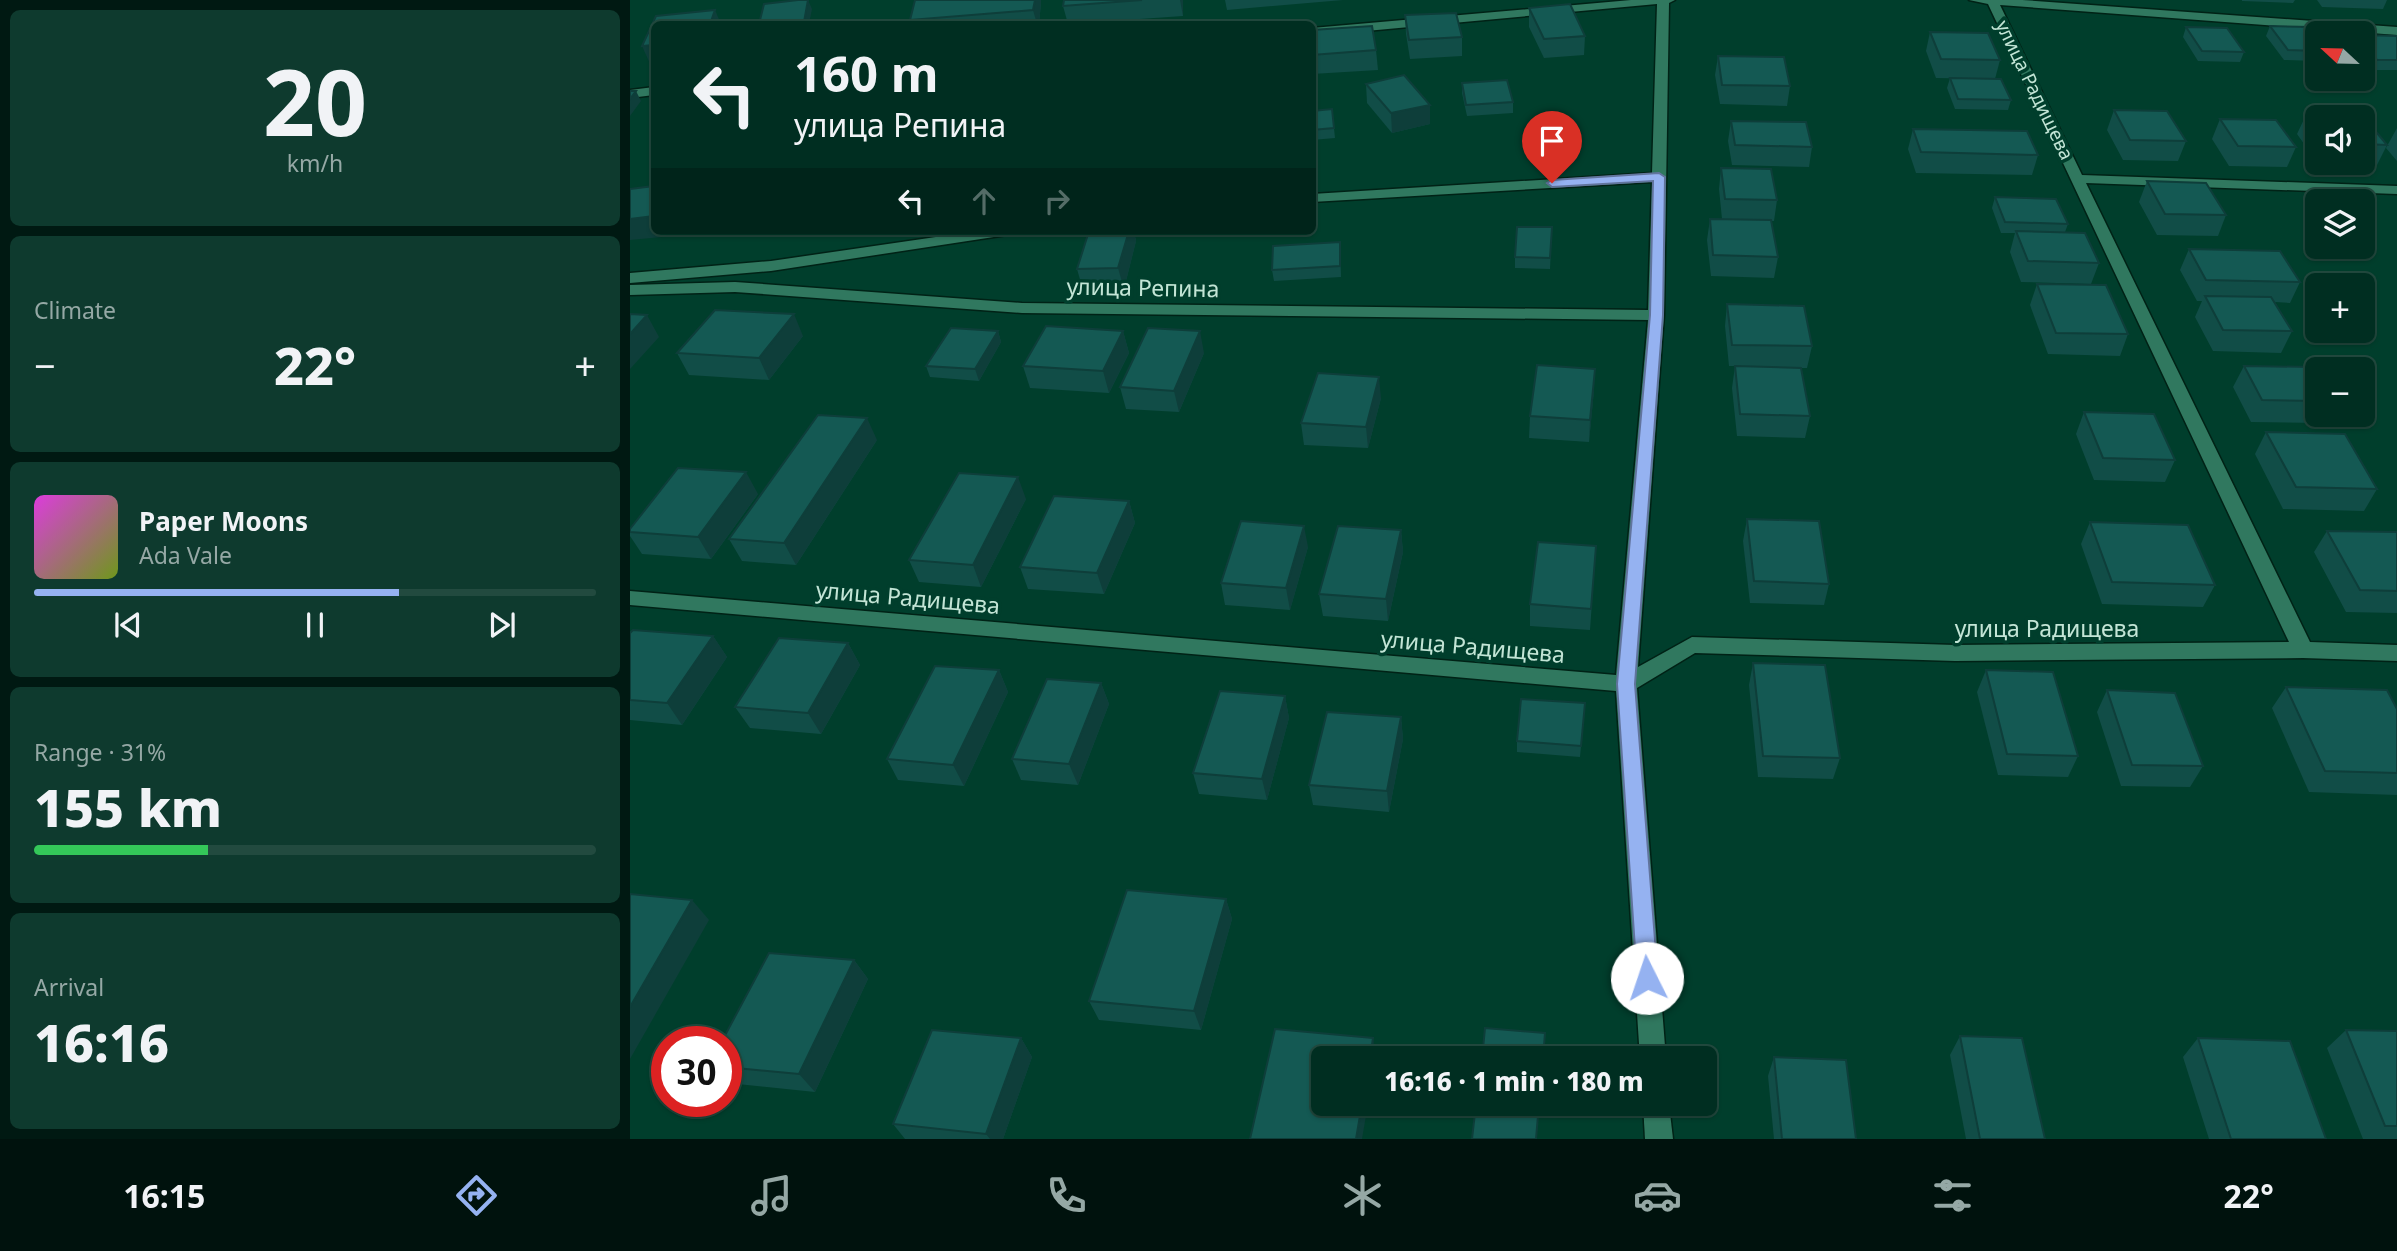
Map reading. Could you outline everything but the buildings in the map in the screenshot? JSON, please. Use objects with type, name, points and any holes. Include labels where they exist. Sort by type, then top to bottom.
[{"type":"street","points":[[1652,1046],[1626,684],[1656,315],[1663,0]]},
{"type":"street","points":[[1316,32],[1669,0]]},
{"type":"street","points":[[1975,0],[2397,31]]},
{"type":"street","name":"улица Радищева","points":[[1992,1],[2303,650]]},
{"type":"street","points":[[630,93],[651,91]]},
{"type":"street","points":[[1316,198],[1659,177]]},
{"type":"street","name":"улица Радищева","points":[[2078,179],[2397,190]]},
{"type":"street","points":[[630,278],[771,266],[980,235]]},
{"type":"street","name":"улица Репина","points":[[630,290],[735,287],[1022,308],[1656,315]]},
{"type":"street","name":"улица Радищева","points":[[630,598],[1626,684],[1692,645],[1955,653],[2303,650],[2397,653]]},
{"type":"street","points":[[1657,1116],[1659,1139]]},
{"type":"route","points":[[1552,183],[1659,177],[1656,315],[1626,684],[1647,978]]}]
